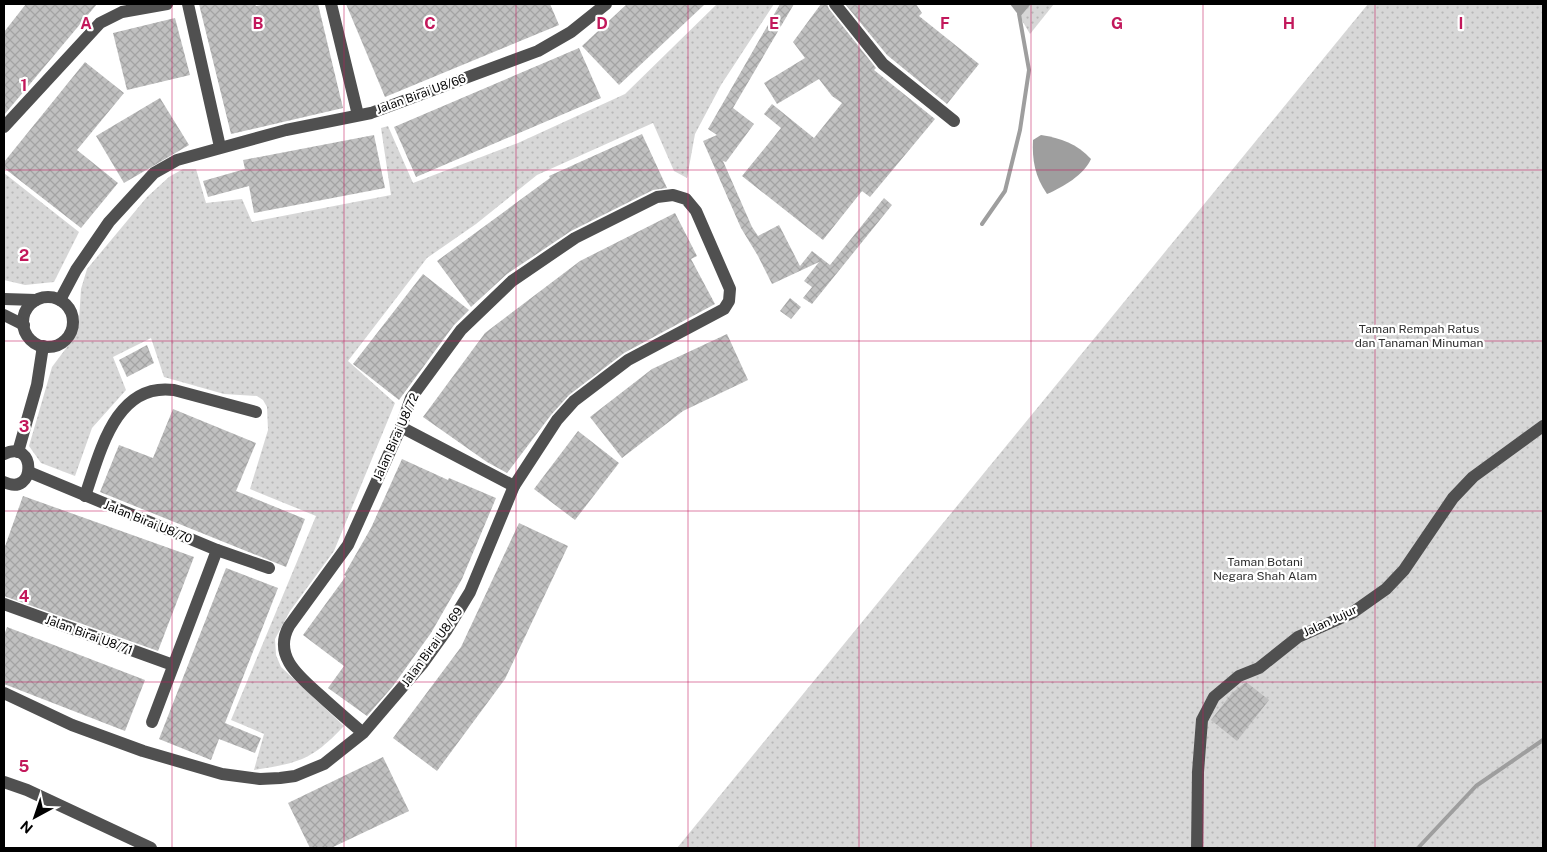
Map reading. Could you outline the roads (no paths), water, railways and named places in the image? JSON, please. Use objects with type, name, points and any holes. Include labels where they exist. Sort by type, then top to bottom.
[{"type":"street","points":[[4,127],[100,23],[122,12],[168,4]]},
{"type":"street","points":[[188,4],[220,147]]},
{"type":"street","points":[[331,4],[358,115]]},
{"type":"street","name":"Jalan Birai U8/66","points":[[60,300],[76,270],[109,222],[139,187],[154,173],[177,160],[220,147],[371,113],[538,51],[571,32],[606,4]]},
{"type":"street","points":[[835,4],[884,64],[954,121]]},
{"type":"street","name":"Jalan Birai U8/72","points":[[363,734],[294,673],[284,653],[283,638],[289,626],[348,545],[401,427],[411,398],[461,330],[512,281],[575,238],[657,197],[673,195],[682,197],[691,205],[712,248]]},
{"type":"street","name":"Jalan Birai U8/69","points":[[4,693],[72,725],[143,751],[222,774],[253,778],[280,778],[308,772],[339,754],[363,734],[423,663],[458,613],[484,562],[514,486],[557,420],[574,401],[628,360],[724,309],[729,301],[730,289],[712,248]]},
{"type":"street","points":[[4,298],[36,300],[48,297],[60,300],[70,312],[72,328],[67,337],[59,344],[43,346],[28,337],[24,325],[27,308],[36,300]]},
{"type":"street","points":[[4,315],[24,325]]},
{"type":"street","points":[[18,452],[38,385],[43,346]]},
{"type":"street","points":[[85,496],[106,433],[120,414],[144,392],[161,388],[174,390],[256,412]]},
{"type":"street","name":"Jalan Jujur","points":[[1197,848],[1198,772],[1202,720],[1214,696],[1239,676],[1259,668],[1298,637],[1352,613],[1386,589],[1404,570],[1453,498],[1473,477],[1543,426]]},
{"type":"street","points":[[401,427],[514,486]]},
{"type":"street","points":[[4,454],[10,451],[18,452],[28,460],[29,472],[26,478],[18,484],[4,484]]},
{"type":"street","name":"Jalan Birai U8/70","points":[[29,472],[217,550],[269,568]]},
{"type":"street","points":[[152,722],[217,550]]},
{"type":"street","name":"Jalan Birai U8/71","points":[[4,604],[173,665]]},
{"type":"street","points":[[4,782],[27,790],[151,848]]},
{"type":"waterway","points":[[982,224],[1005,191],[1020,130],[1029,70],[1019,14]]},
{"type":"waterway","points":[[1418,848],[1476,786],[1543,740]]},
{"type":"park label","name":"Taman Rempah Ratus dan Tanaman Minuman","points":[[1419,336]]},
{"type":"park label","name":"Taman Botani Negara Shah Alam","points":[[1265,569]]}]
